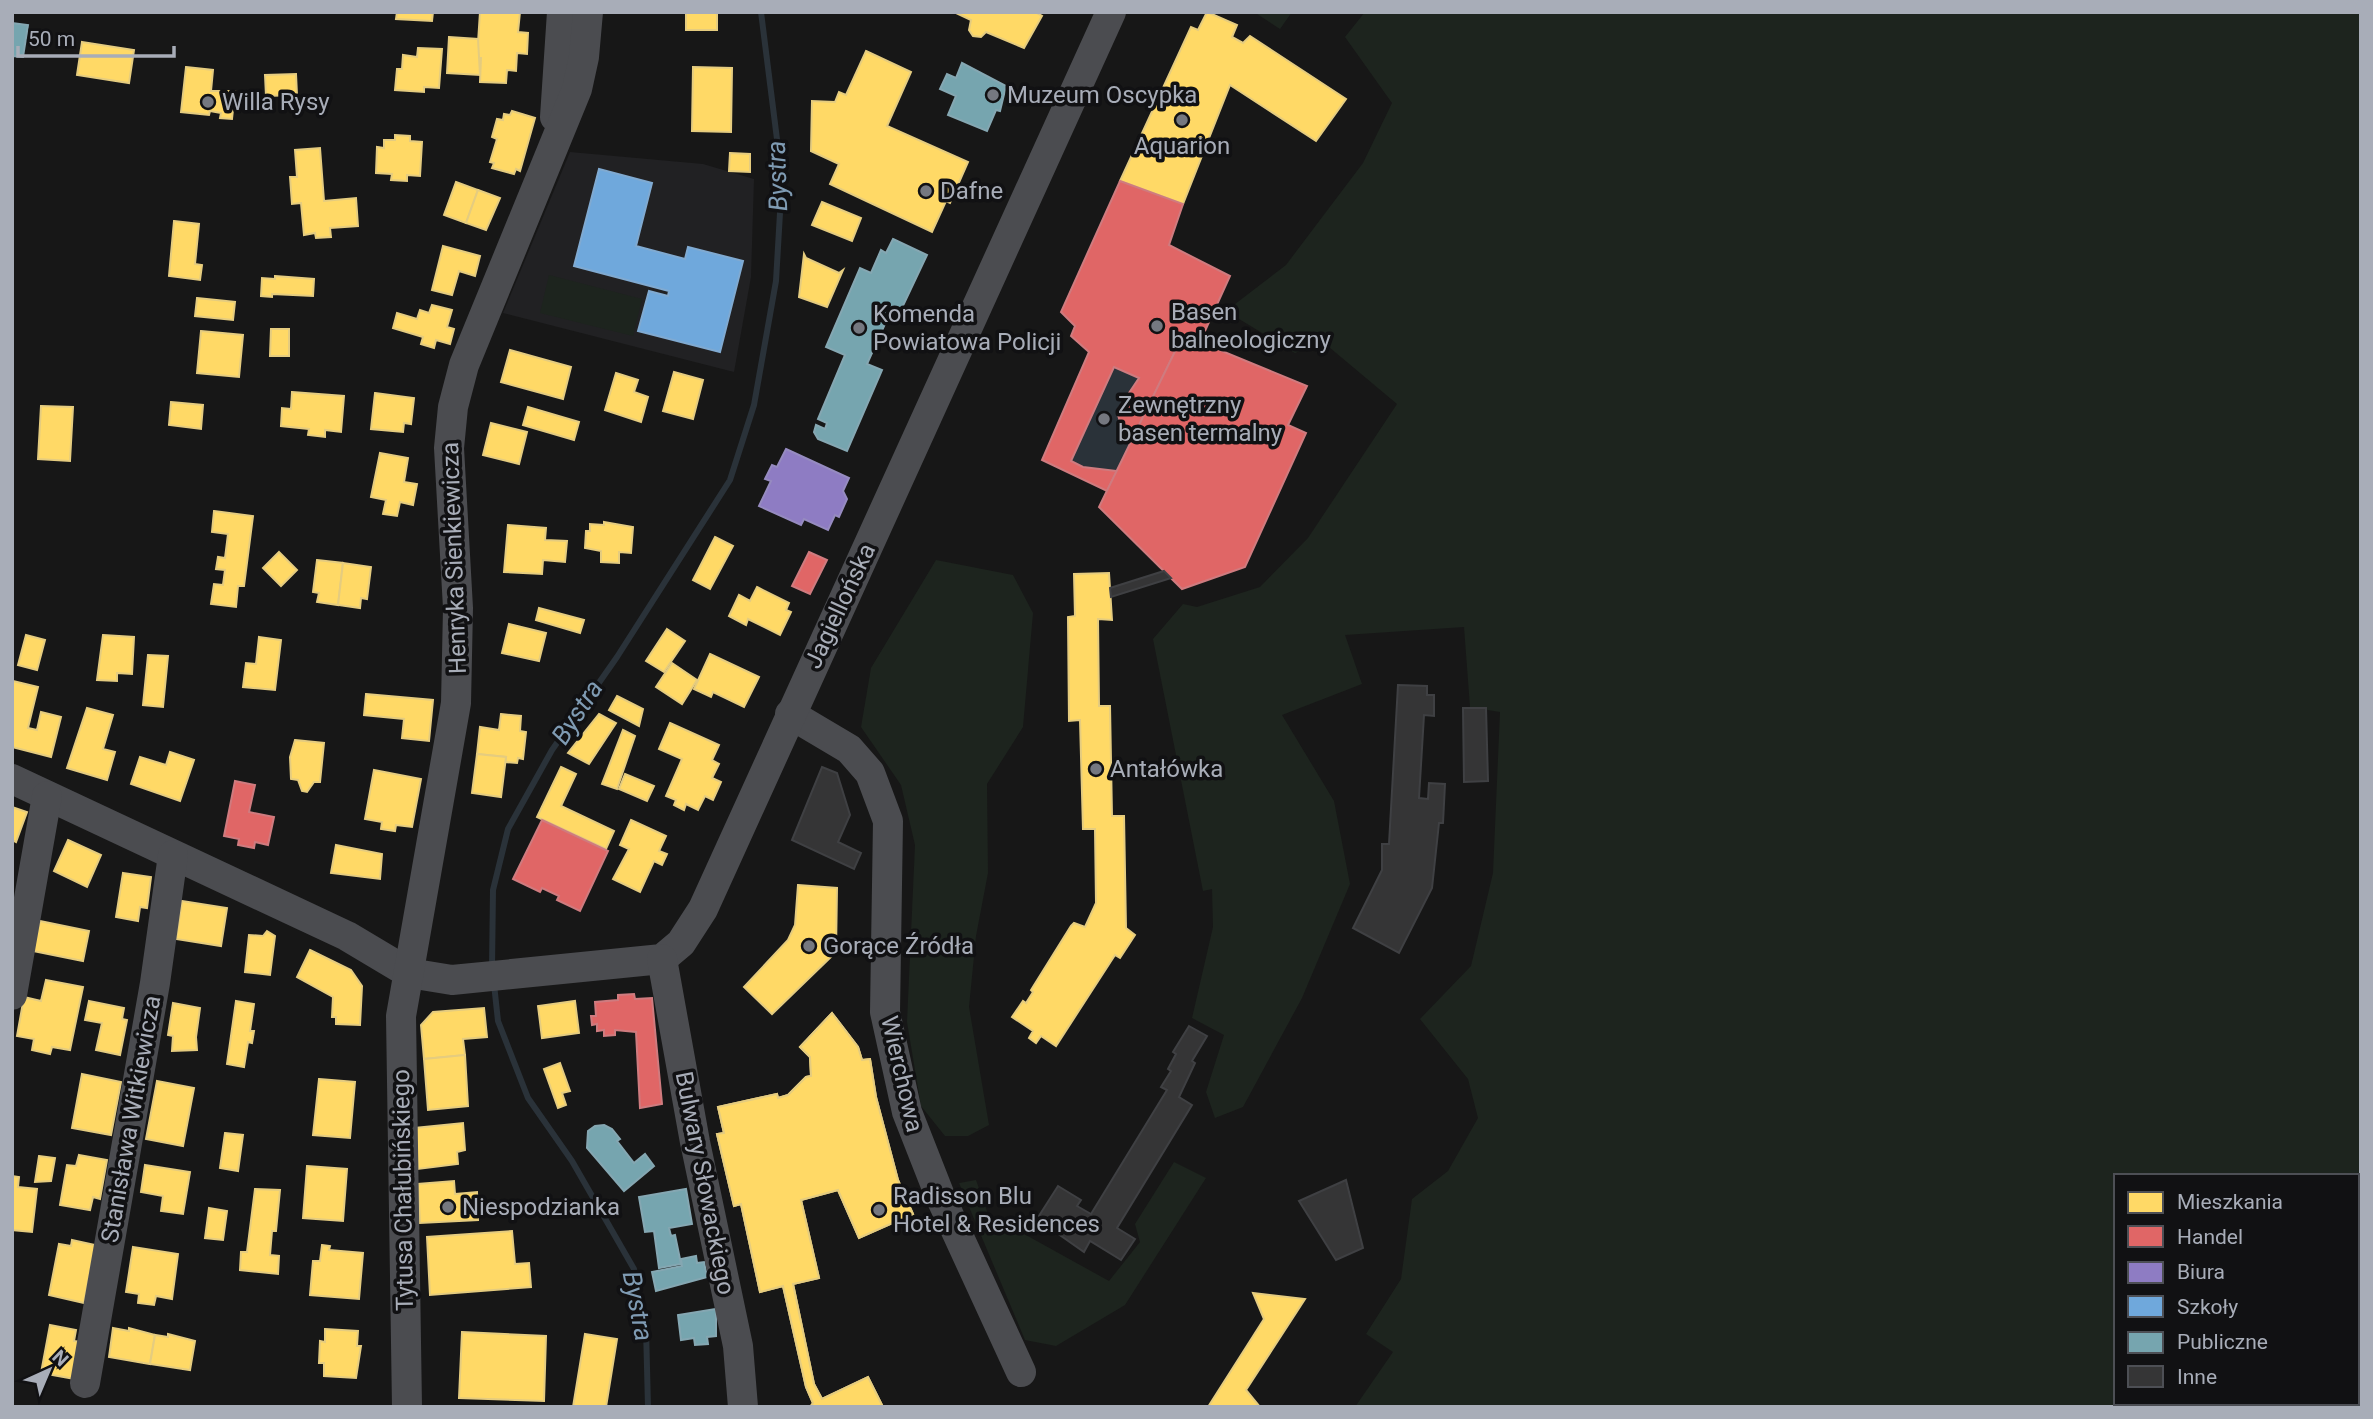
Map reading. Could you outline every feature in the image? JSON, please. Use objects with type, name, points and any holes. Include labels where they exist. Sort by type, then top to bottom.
[{"type":"street","name":"Henryka Sienkiewicza","points":[[549,158],[562,12]]},
{"type":"street","name":"Henryka Sienkiewicza","points":[[409,973],[453,728],[458,673],[456,570],[449,488],[453,407],[464,365],[577,89],[584,57],[588,12]]},
{"type":"street","name":"Jagiellońska","points":[[662,959],[681,943],[703,909],[1111,12]]},
{"type":"street","name":"Wierchowa","points":[[790,715],[849,749],[870,773],[888,821],[885,1012],[906,1112],[940,1196],[1021,1372]]},
{"type":"street","points":[[12,779],[347,936],[409,973],[452,980],[662,959]]},
{"type":"street","points":[[12,995],[47,796]]},
{"type":"street","name":"Stanisława Witkiewicza","points":[[85,1383],[155,983],[173,855]]},
{"type":"street","name":"Bulwary Słowackiego","points":[[662,959],[695,1142],[738,1346],[743,1407]]},
{"type":"street","name":"Tytusa Chałubińskiego","points":[[407,1407],[401,1016],[409,973]]},
{"type":"shaded area","points":[[1254,12],[1292,12],[1280,29]]},
{"type":"shaded area","points":[[1365,12],[2361,12],[2361,1407],[1355,1407],[1393,1352],[1366,1334],[1401,1279],[1412,1199],[1448,1171],[1478,1118],[1468,1079],[1420,1019],[1471,966],[1493,873],[1500,712],[1470,707],[1464,627],[1345,635],[1362,684],[1282,715],[1334,801],[1350,884],[1302,998],[1243,1107],[1215,1118],[1206,1092],[1224,1035],[1192,1018],[1213,927],[1212,889],[1203,891],[1153,639],[1183,604],[1197,607],[1260,587],[1308,538],[1397,404],[1323,342],[1295,353],[1226,311],[1286,265],[1363,163],[1392,103],[1345,37]]},
{"type":"shaded area","points":[[570,152],[703,164],[754,179],[751,277],[734,372],[503,313]]},
{"type":"shaded area","points":[[549,275],[642,299],[633,336],[540,313]]},
{"type":"shaded area","name":"Zewnętrzny basen termalny","points":[[1114,367],[1139,378],[1117,410],[1121,425],[1134,436],[1117,471],[1083,467],[1071,461]]},
{"type":"shaded area","points":[[936,560],[1013,575],[1033,613],[1023,727],[987,784],[988,873],[976,936],[969,1007],[989,1125],[968,1136],[945,1136],[921,1106],[907,1022],[915,845],[901,785],[861,727],[871,668]]},
{"type":"shaded area","points":[[1174,1162],[1206,1178],[1125,1305],[1056,1346],[1025,1340],[959,1183],[976,1180],[988,1214],[1109,1281],[1140,1242],[1135,1224]]},
{"type":"building: Mieszkania","points":[[397,12],[433,12],[432,21],[396,19]]},
{"type":"building: Mieszkania","points":[[480,12],[520,12],[518,32],[528,33],[527,54],[517,53],[516,71],[507,70],[506,83],[480,82],[481,58],[477,58]]},
{"type":"building: Mieszkania","points":[[686,12],[717,12],[717,30],[686,30]]},
{"type":"building: Mieszkania","points":[[954,12],[1035,12],[1042,16],[1024,48],[986,32],[981,37],[973,36],[969,30],[971,20]]},
{"type":"building: Mieszkania","name":"Aquarion","points":[[1207,12],[1237,25],[1232,37],[1243,43],[1250,36],[1346,99],[1316,141],[1230,85],[1183,204],[1120,181],[1191,27],[1198,30]]},
{"type":"building: Mieszkania","points":[[449,37],[478,39],[480,75],[447,73]]},
{"type":"building: Mieszkania","points":[[82,42],[134,50],[129,83],[77,75]]},
{"type":"building: Mieszkania","points":[[418,48],[442,49],[439,88],[424,87],[424,92],[395,90],[397,69],[402,69],[403,55],[417,57]]},
{"type":"building: Mieszkania","points":[[866,51],[911,72],[887,126],[968,162],[950,203],[946,201],[932,232],[830,184],[839,164],[811,151],[812,101],[835,102],[839,92],[846,95]]},
{"type":"building: Mieszkania","name":"Willa Rysy","points":[[186,67],[213,70],[211,91],[235,91],[232,119],[220,118],[221,113],[210,111],[209,115],[181,112]]},
{"type":"building: Mieszkania","points":[[693,67],[732,68],[731,132],[692,131]]},
{"type":"building: Mieszkania","points":[[296,74],[297,95],[266,96],[265,75]]},
{"type":"building: Mieszkania","points":[[512,111],[535,118],[520,171],[516,169],[514,174],[492,168],[494,163],[490,162],[497,139],[492,137],[497,119],[503,120],[504,114],[510,115]]},
{"type":"building: Mieszkania","points":[[395,135],[410,136],[410,141],[422,142],[420,176],[407,175],[407,181],[391,180],[392,174],[376,173],[377,147],[384,148],[384,140],[395,140]]},
{"type":"building: Mieszkania","points":[[320,148],[324,201],[356,198],[358,226],[330,228],[331,237],[316,238],[315,233],[304,235],[301,203],[292,204],[290,177],[297,177],[295,150]]},
{"type":"building: Mieszkania","points":[[730,153],[750,154],[750,172],[729,171]]},
{"type":"building: Mieszkania","points":[[456,182],[478,190],[466,223],[444,215]]},
{"type":"building: Mieszkania","points":[[478,190],[500,198],[486,230],[466,223]]},
{"type":"building: Mieszkania","points":[[822,202],[861,218],[852,241],[812,225]]},
{"type":"building: Mieszkania","points":[[174,221],[199,224],[195,264],[202,265],[200,280],[169,276]]},
{"type":"building: Mieszkania","points":[[443,246],[480,256],[475,276],[459,271],[452,295],[432,290]]},
{"type":"building: Mieszkania","points":[[804,254],[806,258],[839,273],[843,270],[827,307],[799,297]]},
{"type":"building: Mieszkania","points":[[275,276],[314,279],[313,296],[261,296],[262,278],[275,279]]},
{"type":"building: Mieszkania","points":[[197,298],[235,302],[233,320],[195,316]]},
{"type":"building: Mieszkania","points":[[432,305],[452,310],[447,327],[454,329],[450,344],[436,340],[434,348],[421,344],[423,337],[393,328],[397,313],[417,319],[420,310],[429,313]]},
{"type":"building: Mieszkania","points":[[271,329],[289,329],[289,356],[270,356]]},
{"type":"building: Mieszkania","points":[[201,331],[243,335],[239,377],[197,373]]},
{"type":"building: Mieszkania","points":[[510,350],[571,367],[563,399],[501,382]]},
{"type":"building: Mieszkania","points":[[674,372],[703,380],[693,419],[663,411]]},
{"type":"building: Mieszkania","points":[[616,373],[638,380],[634,392],[648,397],[641,422],[605,410]]},
{"type":"building: Mieszkania","points":[[292,392],[344,396],[341,432],[325,430],[325,437],[308,435],[309,429],[281,426],[282,408],[291,409]]},
{"type":"building: Mieszkania","points":[[375,393],[414,398],[411,424],[404,423],[403,432],[371,429]]},
{"type":"building: Mieszkania","points":[[171,402],[203,405],[201,429],[169,425]]},
{"type":"building: Mieszkania","points":[[41,406],[73,407],[70,461],[38,459]]},
{"type":"building: Mieszkania","points":[[528,407],[579,422],[574,440],[523,425]]},
{"type":"building: Mieszkania","points":[[491,423],[527,432],[519,464],[483,455]]},
{"type":"building: Mieszkania","points":[[380,453],[408,458],[404,482],[417,484],[413,505],[400,502],[397,516],[383,514],[386,500],[371,497]]},
{"type":"building: Mieszkania","points":[[214,511],[253,516],[244,586],[238,586],[236,607],[211,604],[214,584],[223,585],[225,570],[216,569],[218,557],[225,558],[228,534],[212,532]]},
{"type":"building: Mieszkania","points":[[604,522],[633,527],[631,553],[619,552],[619,563],[601,562],[601,551],[585,548],[586,531],[590,531],[590,524],[604,525]]},
{"type":"building: Mieszkania","points":[[508,525],[546,528],[545,540],[567,541],[565,562],[543,560],[542,574],[504,572]]},
{"type":"building: Mieszkania","points":[[715,537],[733,546],[710,589],[693,580]]},
{"type":"building: Mieszkania","points":[[279,552],[297,570],[281,586],[263,568]]},
{"type":"building: Mieszkania","points":[[317,560],[343,563],[338,605],[317,602],[319,593],[313,592]]},
{"type":"building: Mieszkania","points":[[343,563],[371,567],[367,599],[361,598],[360,608],[338,605]]},
{"type":"building: Mieszkania","name":"Antałówka","points":[[1109,573],[1112,620],[1098,619],[1099,706],[1110,706],[1112,816],[1124,816],[1126,928],[1135,935],[1120,958],[1115,955],[1056,1046],[1041,1036],[1036,1043],[1029,1038],[1033,1031],[1012,1017],[1023,1001],[1026,1003],[1033,992],[1031,990],[1071,926],[1074,923],[1085,927],[1096,903],[1095,829],[1083,829],[1080,720],[1069,721],[1068,617],[1075,616],[1074,574]]},
{"type":"building: Mieszkania","points":[[757,587],[789,603],[786,610],[791,612],[780,635],[748,619],[746,625],[729,616],[739,595],[750,601]]},
{"type":"building: Mieszkania","points":[[539,608],[584,620],[580,633],[536,620]]},
{"type":"building: Mieszkania","points":[[509,624],[546,633],[539,661],[502,653]]},
{"type":"building: Mieszkania","points":[[667,629],[685,641],[664,672],[646,661]]},
{"type":"building: Mieszkania","points":[[26,635],[45,640],[37,670],[18,665]]},
{"type":"building: Mieszkania","points":[[103,635],[134,637],[132,674],[117,673],[117,681],[97,680]]},
{"type":"building: Mieszkania","points":[[259,637],[281,640],[275,690],[243,687],[246,663],[256,664]]},
{"type":"building: Mieszkania","points":[[710,654],[759,677],[744,707],[713,692],[711,697],[694,689]]},
{"type":"building: Mieszkania","points":[[148,655],[168,656],[163,707],[143,705]]},
{"type":"building: Mieszkania","points":[[672,663],[697,680],[682,704],[656,687]]},
{"type":"building: Mieszkania","points":[[13,681],[38,687],[28,728],[37,730],[41,712],[61,717],[51,757],[12,747]]},
{"type":"building: Mieszkania","points":[[366,694],[433,700],[429,741],[402,738],[404,719],[364,715]]},
{"type":"building: Mieszkania","points":[[617,696],[643,709],[639,726],[609,710]]},
{"type":"building: Mieszkania","points":[[87,708],[113,715],[103,749],[115,752],[107,780],[67,768]]},
{"type":"building: Mieszkania","points":[[501,714],[521,716],[520,731],[526,732],[523,759],[518,758],[517,763],[505,762],[506,757],[477,754],[480,727],[499,730]]},
{"type":"building: Mieszkania","points":[[599,714],[616,723],[589,764],[568,753]]},
{"type":"building: Mieszkania","points":[[670,723],[719,745],[712,760],[719,764],[712,778],[721,782],[713,800],[705,796],[698,810],[686,804],[684,810],[674,805],[676,800],[666,796],[682,759],[659,749]]},
{"type":"building: Mieszkania","points":[[623,730],[635,736],[617,789],[602,784]]},
{"type":"building: Mieszkania","points":[[295,740],[324,743],[320,782],[314,782],[307,792],[302,791],[298,780],[291,779],[290,757]]},
{"type":"building: Mieszkania","points":[[170,752],[194,760],[180,801],[131,784],[140,757],[166,765]]},
{"type":"building: Mieszkania","points":[[477,754],[506,757],[501,797],[472,793]]},
{"type":"building: Mieszkania","points":[[561,767],[576,774],[561,806],[614,831],[606,849],[537,817]]},
{"type":"building: Mieszkania","points":[[374,770],[421,779],[412,827],[396,825],[395,831],[381,829],[382,822],[365,819]]},
{"type":"building: Mieszkania","points":[[625,774],[654,786],[647,801],[619,789]]},
{"type":"building: Mieszkania","points":[[12,807],[27,812],[16,842],[12,840]]},
{"type":"building: Mieszkania","points":[[631,820],[666,836],[659,851],[667,854],[662,865],[654,861],[640,892],[613,879],[629,849],[620,845]]},
{"type":"building: Mieszkania","points":[[68,840],[101,855],[87,887],[54,871]]},
{"type":"building: Mieszkania","points":[[336,845],[382,854],[380,879],[331,873]]},
{"type":"building: Mieszkania","points":[[123,873],[151,877],[147,908],[140,907],[138,921],[116,917]]},
{"type":"building: Mieszkania","name":"Gorące Źródła","points":[[798,885],[837,888],[836,952],[772,1014],[744,987],[788,940],[795,925]]},
{"type":"building: Mieszkania","points":[[182,901],[227,908],[221,946],[176,939]]},
{"type":"building: Mieszkania","points":[[40,921],[89,931],[83,961],[33,951]]},
{"type":"building: Mieszkania","points":[[267,931],[275,936],[270,975],[245,972],[249,935],[263,936]]},
{"type":"building: Mieszkania","points":[[310,950],[351,970],[362,986],[360,1025],[336,1024],[336,1017],[332,1017],[333,997],[297,977]]},
{"type":"building: Mieszkania","points":[[46,980],[83,987],[70,1050],[52,1047],[50,1054],[32,1050],[34,1039],[17,1036],[24,997],[41,1001]]},
{"type":"building: Mieszkania","points":[[89,1001],[124,1008],[122,1019],[127,1020],[120,1055],[96,1050],[102,1023],[85,1020]]},
{"type":"building: Mieszkania","points":[[236,1001],[254,1004],[250,1031],[254,1031],[252,1043],[248,1042],[244,1067],[227,1064]]},
{"type":"building: Mieszkania","points":[[575,1001],[579,1033],[542,1038],[538,1006]]},
{"type":"building: Mieszkania","points":[[173,1003],[200,1008],[197,1050],[172,1051],[173,1036],[168,1035]]},
{"type":"building: Mieszkania","points":[[484,1008],[487,1037],[463,1039],[465,1055],[424,1059],[421,1025],[433,1012]]},
{"type":"building: Mieszkania","name":"Radisson Blu Hotel & Residences","points":[[832,1013],[858,1047],[862,1060],[870,1059],[876,1097],[898,1180],[913,1214],[859,1238],[838,1190],[801,1200],[819,1278],[793,1284],[814,1384],[822,1399],[868,1377],[883,1407],[810,1407],[813,1403],[806,1387],[783,1286],[760,1292],[741,1204],[734,1206],[717,1134],[724,1133],[718,1107],[777,1094],[778,1098],[788,1095],[806,1077],[811,1076],[810,1057],[800,1047]]},
{"type":"building: Mieszkania","name":"Radisson Blu Hotel & Residences","points":[[832,1013],[858,1047],[862,1060],[870,1059],[876,1097],[898,1180],[913,1214],[859,1238],[838,1190],[801,1200],[819,1278],[793,1284],[814,1384],[822,1399],[868,1377],[883,1407],[810,1407],[813,1403],[806,1387],[783,1286],[760,1292],[741,1204],[734,1206],[717,1134],[724,1133],[718,1107],[777,1094],[778,1098],[788,1095],[806,1077],[811,1076],[810,1057],[800,1047]]},
{"type":"building: Mieszkania","points":[[465,1055],[468,1106],[428,1110],[424,1059]]},
{"type":"building: Mieszkania","points":[[560,1063],[570,1091],[562,1093],[566,1105],[558,1108],[544,1069]]},
{"type":"building: Mieszkania","points":[[82,1074],[121,1082],[111,1135],[72,1128]]},
{"type":"building: Mieszkania","points":[[319,1079],[355,1082],[350,1138],[313,1135]]},
{"type":"building: Mieszkania","points":[[157,1081],[194,1088],[183,1146],[146,1139]]},
{"type":"building: Mieszkania","points":[[463,1123],[465,1150],[457,1152],[458,1164],[418,1169],[415,1128]]},
{"type":"building: Mieszkania","points":[[225,1133],[243,1135],[238,1171],[220,1168]]},
{"type":"building: Mieszkania","points":[[79,1155],[107,1160],[100,1199],[93,1197],[90,1210],[60,1205],[67,1165],[76,1166]]},
{"type":"building: Mieszkania","points":[[39,1156],[55,1158],[51,1181],[35,1182]]},
{"type":"building: Mieszkania","points":[[145,1165],[190,1172],[183,1214],[161,1211],[163,1196],[141,1192]]},
{"type":"building: Mieszkania","points":[[307,1166],[347,1169],[343,1221],[303,1218]]},
{"type":"building: Mieszkania","points":[[12,1176],[19,1177],[18,1187],[37,1189],[32,1232],[12,1230]]},
{"type":"building: Mieszkania","name":"Niespodzianka","points":[[454,1181],[455,1194],[477,1192],[478,1220],[420,1223],[418,1184]]},
{"type":"building: Mieszkania","points":[[255,1189],[280,1190],[276,1231],[272,1231],[270,1255],[279,1256],[278,1274],[240,1270],[241,1252],[247,1252]]},
{"type":"building: Mieszkania","points":[[209,1208],[227,1211],[223,1240],[205,1238]]},
{"type":"building: Mieszkania","points":[[512,1231],[515,1264],[529,1263],[531,1287],[430,1295],[427,1237]]},
{"type":"building: Mieszkania","points":[[72,1240],[95,1245],[84,1303],[49,1295],[59,1244],[71,1246]]},
{"type":"building: Mieszkania","points":[[322,1245],[330,1246],[329,1250],[363,1253],[359,1299],[310,1295],[313,1261],[320,1261]]},
{"type":"building: Mieszkania","points":[[133,1247],[178,1254],[172,1299],[156,1296],[154,1305],[138,1303],[139,1294],[126,1292]]},
{"type":"building: Mieszkania","points":[[1253,1293],[1305,1299],[1246,1390],[1260,1407],[1208,1407],[1264,1319]]},
{"type":"building: Mieszkania","points":[[50,1325],[76,1330],[74,1341],[82,1342],[75,1379],[41,1373]]},
{"type":"building: Mieszkania","points":[[113,1328],[129,1331],[129,1328],[155,1335],[150,1364],[109,1357]]},
{"type":"building: Mieszkania","points":[[325,1329],[358,1331],[357,1346],[361,1346],[356,1378],[324,1376],[324,1363],[319,1363],[320,1341],[325,1342]]},
{"type":"building: Mieszkania","points":[[462,1332],[546,1336],[544,1401],[459,1398]]},
{"type":"building: Mieszkania","points":[[168,1334],[195,1341],[190,1370],[150,1364],[155,1335],[168,1337]]},
{"type":"building: Mieszkania","points":[[585,1334],[617,1339],[606,1407],[573,1407]]},
{"type":"building: Handel","points":[[1120,181],[1183,204],[1169,245],[1230,276],[1200,342],[1183,335],[1134,436],[1121,426],[1117,411],[1139,378],[1114,367],[1071,461],[1083,467],[1117,471],[1107,491],[1042,460],[1089,352],[1071,336],[1075,326],[1061,312]]},
{"type":"building: Handel","points":[[1183,335],[1307,386],[1288,425],[1306,433],[1245,567],[1182,589],[1099,507]]},
{"type":"building: Handel","points":[[809,552],[827,560],[810,594],[792,586]]},
{"type":"building: Handel","points":[[235,781],[255,785],[249,812],[274,817],[268,845],[255,842],[254,848],[238,845],[239,839],[224,836]]},
{"type":"building: Handel","points":[[542,820],[608,851],[580,911],[557,900],[559,896],[542,888],[540,892],[513,879]]},
{"type":"building: Handel","points":[[634,994],[635,999],[652,998],[662,1104],[640,1108],[636,1032],[615,1030],[615,1035],[604,1036],[604,1030],[597,1031],[597,1024],[592,1025],[591,1016],[596,1016],[595,1002],[618,1000],[618,995]]},
{"type":"building: Biura","points":[[786,449],[849,478],[843,491],[847,499],[839,517],[835,515],[828,530],[804,519],[801,525],[759,506],[771,481],[765,479],[772,465],[777,467]]},
{"type":"building: Szkoły","points":[[599,169],[652,183],[636,246],[685,259],[688,247],[743,261],[720,352],[638,331],[649,291],[668,296],[669,291],[574,266]]},
{"type":"building: Publiczne","points":[[12,23],[28,25],[23,57],[12,56]]},
{"type":"building: Publiczne","points":[[962,63],[1006,86],[1000,111],[996,110],[987,131],[948,115],[956,96],[940,89],[947,74],[956,78]]},
{"type":"building: Publiczne","name":"Komenda Powiatowa Policji","points":[[893,239],[927,255],[901,310],[893,306],[867,364],[882,370],[847,451],[818,439],[814,432],[816,425],[825,429],[827,423],[818,419],[845,355],[826,347],[860,268],[871,273],[881,250],[886,253]]},
{"type":"building: Publiczne","points":[[604,1125],[612,1129],[620,1139],[617,1141],[634,1163],[645,1154],[654,1166],[624,1191],[587,1148],[588,1131],[595,1126]]},
{"type":"building: Publiczne","points":[[686,1189],[692,1224],[669,1228],[671,1236],[675,1235],[681,1264],[659,1268],[654,1231],[645,1232],[639,1197]]},
{"type":"building: Publiczne","points":[[696,1256],[697,1263],[704,1262],[707,1277],[656,1291],[652,1272],[682,1266],[681,1259]]},
{"type":"building: Publiczne","points":[[716,1309],[716,1336],[707,1337],[708,1344],[695,1345],[694,1338],[681,1340],[678,1315]]},
{"type":"building: Inne","points":[[1164,571],[1171,578],[1111,597],[1110,588]]},
{"type":"building: Inne","points":[[1398,685],[1427,686],[1427,695],[1434,695],[1434,716],[1424,715],[1419,798],[1428,799],[1429,783],[1445,784],[1443,823],[1439,823],[1432,888],[1399,953],[1353,928],[1382,870],[1382,844],[1389,844]]},
{"type":"building: Inne","points":[[1463,708],[1486,708],[1488,781],[1464,782]]},
{"type":"building: Inne","points":[[822,767],[837,773],[850,815],[838,842],[861,853],[854,869],[792,840]]},
{"type":"building: Inne","points":[[1189,1026],[1207,1036],[1192,1061],[1195,1063],[1179,1097],[1192,1105],[1117,1228],[1135,1239],[1121,1260],[1090,1241],[1084,1252],[1037,1219],[1058,1186],[1081,1200],[1077,1206],[1091,1214],[1167,1090],[1161,1087],[1171,1071],[1168,1069],[1176,1054],[1173,1052]]},
{"type":"building: Inne","points":[[1346,1180],[1363,1248],[1336,1260],[1299,1201]]},
{"type":"waterway","name":"Bystra","points":[[492,967],[493,890],[508,829],[552,750],[617,657],[730,480],[754,405],[776,281],[782,179],[761,12]]},
{"type":"waterway","name":"Bystra","points":[[494,984],[498,1021],[528,1098],[572,1161],[634,1269],[646,1328],[648,1407]]},
{"type":"place","name":"Muzeum Oscypka","points":[[993,95]]},
{"type":"place","name":"Willa Rysy","points":[[208,102]]},
{"type":"place","name":"Aquarion","points":[[1182,120]]},
{"type":"place","name":"Dafne","points":[[926,191]]},
{"type":"place","name":"Basen balneologiczny","points":[[1157,326]]},
{"type":"place","name":"Komenda Powiatowa Policji","points":[[859,328]]},
{"type":"place","name":"Zewnętrzny basen termalny","points":[[1104,419]]},
{"type":"place","name":"Antałówka","points":[[1096,769]]},
{"type":"place","name":"Gorące Źródła","points":[[809,946]]},
{"type":"place","name":"Niespodzianka","points":[[448,1207]]},
{"type":"place","name":"Radisson Blu Hotel & Residences","points":[[879,1210]]}]
